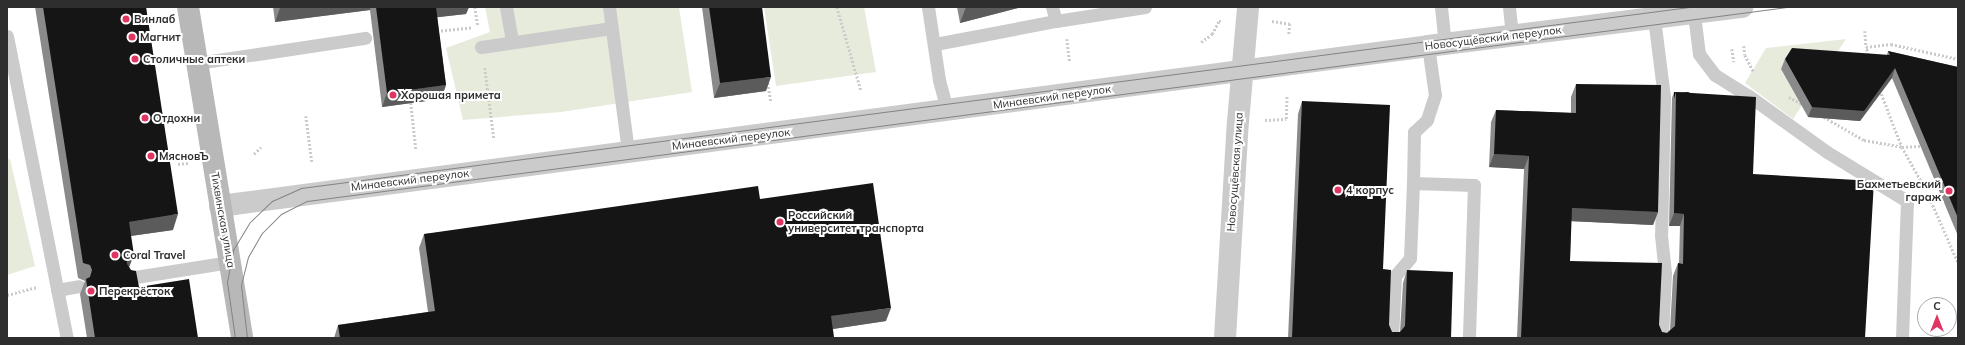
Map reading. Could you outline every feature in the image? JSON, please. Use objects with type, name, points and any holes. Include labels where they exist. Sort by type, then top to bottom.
[{"type":"street","name":"Тихвинская улица","points":[[188,7],[242,338]]},
{"type":"street","name":"Новосущёвская улица","points":[[1225,338],[1242,72],[1248,7]]},
{"type":"street","name":"Новосущёвский переулок","points":[[1242,72],[1512,35],[1743,7]]},
{"type":"street","name":"Минаевский переулок","points":[[220,206],[1242,72]]},
{"type":"lane","points":[[506,7],[512,42]]},
{"type":"lane","points":[[609,7],[628,152]]},
{"type":"lane","points":[[928,7],[935,44],[939,80],[947,110]]},
{"type":"lane","points":[[1052,7],[1056,21]]},
{"type":"lane","points":[[935,44],[1056,21],[1144,7]]},
{"type":"lane","points":[[1392,338],[1395,276],[1410,258],[1414,132],[1427,120],[1435,95],[1437,45],[1441,7]]},
{"type":"lane","points":[[1509,7],[1512,35]]},
{"type":"lane","points":[[1694,14],[1699,54],[1715,75],[1749,96],[1827,152],[1907,201],[1902,338]]},
{"type":"lane","points":[[1654,18],[1664,97],[1661,235],[1665,274],[1662,338]]},
{"type":"lane","points":[[482,47],[612,28]]},
{"type":"lane","points":[[7,36],[12,85],[56,285],[66,338]]},
{"type":"lane","points":[[197,63],[365,38]]},
{"type":"lane","points":[[1413,183],[1474,185],[1469,338]]},
{"type":"lane","points":[[130,278],[230,262]]},
{"type":"lane","points":[[56,285],[79,286]]},
{"type":"path","points":[[475,7],[478,26]]},
{"type":"path","points":[[837,7],[861,90]]},
{"type":"path","points":[[1201,42],[1212,34],[1219,21],[1225,21]]},
{"type":"path","points":[[1272,21],[1290,24],[1289,34]]},
{"type":"path","points":[[1865,32],[1869,62]]},
{"type":"path","points":[[1866,47],[1892,44],[1958,59]]},
{"type":"path","points":[[1744,46],[1745,55],[1757,79]]},
{"type":"path","points":[[1732,49],[1734,62]]},
{"type":"path","points":[[768,78],[771,102]]},
{"type":"path","points":[[1877,84],[1902,147],[1933,202],[1958,262]]},
{"type":"path","points":[[1785,94],[1805,106]]},
{"type":"path","points":[[1265,120],[1286,119],[1287,96]]},
{"type":"path","points":[[489,100],[494,138]]},
{"type":"path","points":[[411,103],[416,149]]},
{"type":"path","points":[[1818,114],[1864,140],[1902,147],[1920,146]]},
{"type":"path","points":[[306,116],[312,162]]},
{"type":"path","points":[[254,154],[261,147]]},
{"type":"path","points":[[7,295],[56,285]]},
{"type":"shaded area","points":[[485,7],[679,7],[692,92],[561,112],[463,120],[446,48],[490,32]]},
{"type":"shaded area","points":[[764,7],[864,7],[876,72],[776,86]]},
{"type":"shaded area","points":[[1846,39],[1793,119],[1745,83],[1766,48]]},
{"type":"shaded area","points":[[10,159],[35,266],[7,275],[7,160]]},
{"type":"building","points":[[43,7],[146,7],[178,214],[129,222],[134,255],[127,260],[127,264],[131,270],[136,271],[139,287],[189,279],[198,338],[95,338],[86,279],[90,277],[92,270],[90,265],[83,263]]},
{"type":"building","points":[[376,7],[436,7],[446,85],[387,93]]},
{"type":"building","points":[[709,7],[762,7],[771,77],[720,83]]},
{"type":"building","points":[[1792,48],[1890,55],[1888,51],[1958,67],[1958,218],[1895,68],[1864,111],[1812,107],[1785,59]]},
{"type":"building","points":[[1576,84],[1661,85],[1658,212],[1572,208],[1570,261],[1662,263],[1659,325],[1662,332],[1667,333],[1675,326],[1678,263],[1683,264],[1684,214],[1674,213],[1676,92],[1756,97],[1753,174],[1874,181],[1865,338],[1521,338],[1529,156],[1494,154],[1496,110],[1576,113]]},
{"type":"building","name":"4 корпус","points":[[1302,101],[1390,105],[1383,269],[1391,270],[1389,325],[1392,332],[1400,332],[1405,326],[1407,270],[1453,272],[1451,338],[1292,338]]},
{"type":"building","points":[[873,183],[891,308],[831,316],[834,338],[340,338],[338,325],[435,311],[424,234],[758,186],[760,199]]},
{"type":"tram line","points":[[235,338],[227,282],[233,250],[249,223],[272,201],[301,188],[1689,7]]},
{"type":"tram line","points":[[247,338],[241,285],[248,257],[262,233],[281,214],[307,201],[1786,7]]},
{"type":"place","name":"Винлаб","points":[[126,19]]},
{"type":"place","name":"Магнит","points":[[132,37]]},
{"type":"place","name":"Столичные аптеки","points":[[135,59]]},
{"type":"place","name":"Хорошая примета","points":[[393,95]]},
{"type":"place","name":"Отдохни","points":[[145,118]]},
{"type":"place","name":"МясновЪ","points":[[151,156]]},
{"type":"place","name":"4 корпус","points":[[1338,190]]},
{"type":"place","name":"Бахметьевский гараж","points":[[1949,191]]},
{"type":"place","name":"Российский университет транспорта","points":[[780,222]]},
{"type":"place","name":"Coral Travel","points":[[115,255]]},
{"type":"place","name":"Перекрёсток","points":[[91,291]]}]
